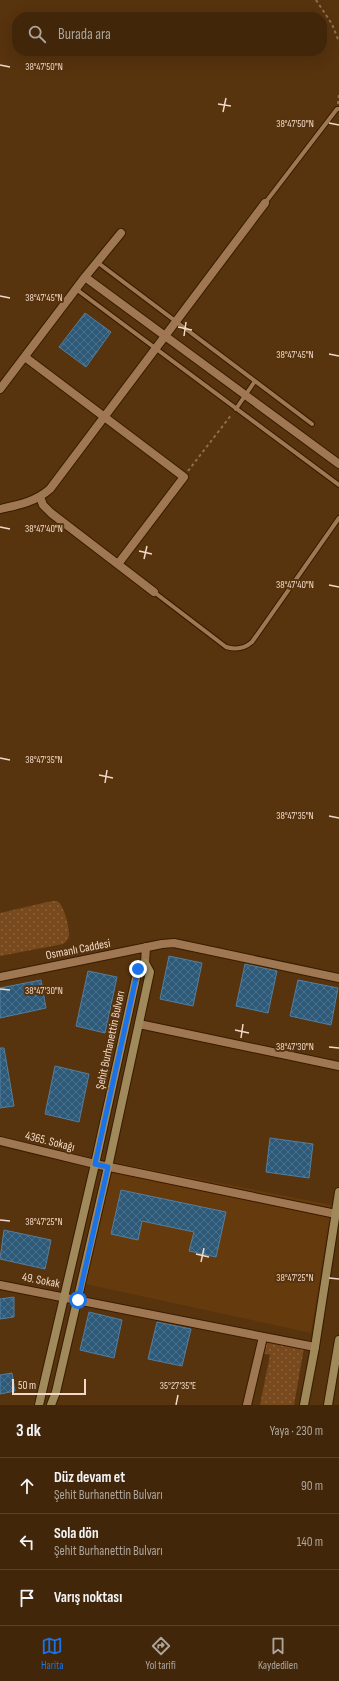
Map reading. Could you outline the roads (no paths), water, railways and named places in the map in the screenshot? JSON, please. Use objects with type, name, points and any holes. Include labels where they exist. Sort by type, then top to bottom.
[{"type":"street","points":[[0,509],[26,503],[40,497],[54,484],[265,203]]},
{"type":"street","points":[[0,389],[85,276],[121,233]]},
{"type":"street","points":[[85,276],[339,464]]},
{"type":"street","points":[[25,356],[184,477],[118,564]]},
{"type":"street","points":[[40,497],[43,504],[51,513],[154,592]]},
{"type":"street","name":"Osmanlı Caddesi","points":[[0,977],[146,947],[174,943],[339,978]]},
{"type":"street","points":[[145,963],[146,947]]},
{"type":"street","name":"Şehit Burhanettin Bulvarı","points":[[39,1405],[95,1164],[138,969],[145,963],[150,972],[139,1024],[78,1300],[56,1392],[51,1405]]},
{"type":"street","points":[[139,1024],[339,1066]]},
{"type":"street","name":"4365. Sokağı","points":[[0,1141],[108,1167],[336,1214]]},
{"type":"street","points":[[304,1405],[315,1347],[339,1192]]},
{"type":"street","name":"49. Sokak","points":[[0,1285],[315,1347]]},
{"type":"street","points":[[247,1405],[263,1337]]},
{"type":"street","points":[[328,1405],[339,1340]]},
{"type":"lane","points":[[265,203],[338,109]]},
{"type":"lane","points":[[97,262],[312,424]]},
{"type":"lane","points":[[76,289],[339,485]]},
{"type":"lane","points":[[236,409],[255,381]]},
{"type":"lane","points":[[154,592],[226,647],[236,649],[245,647],[252,642],[339,518]]}]
